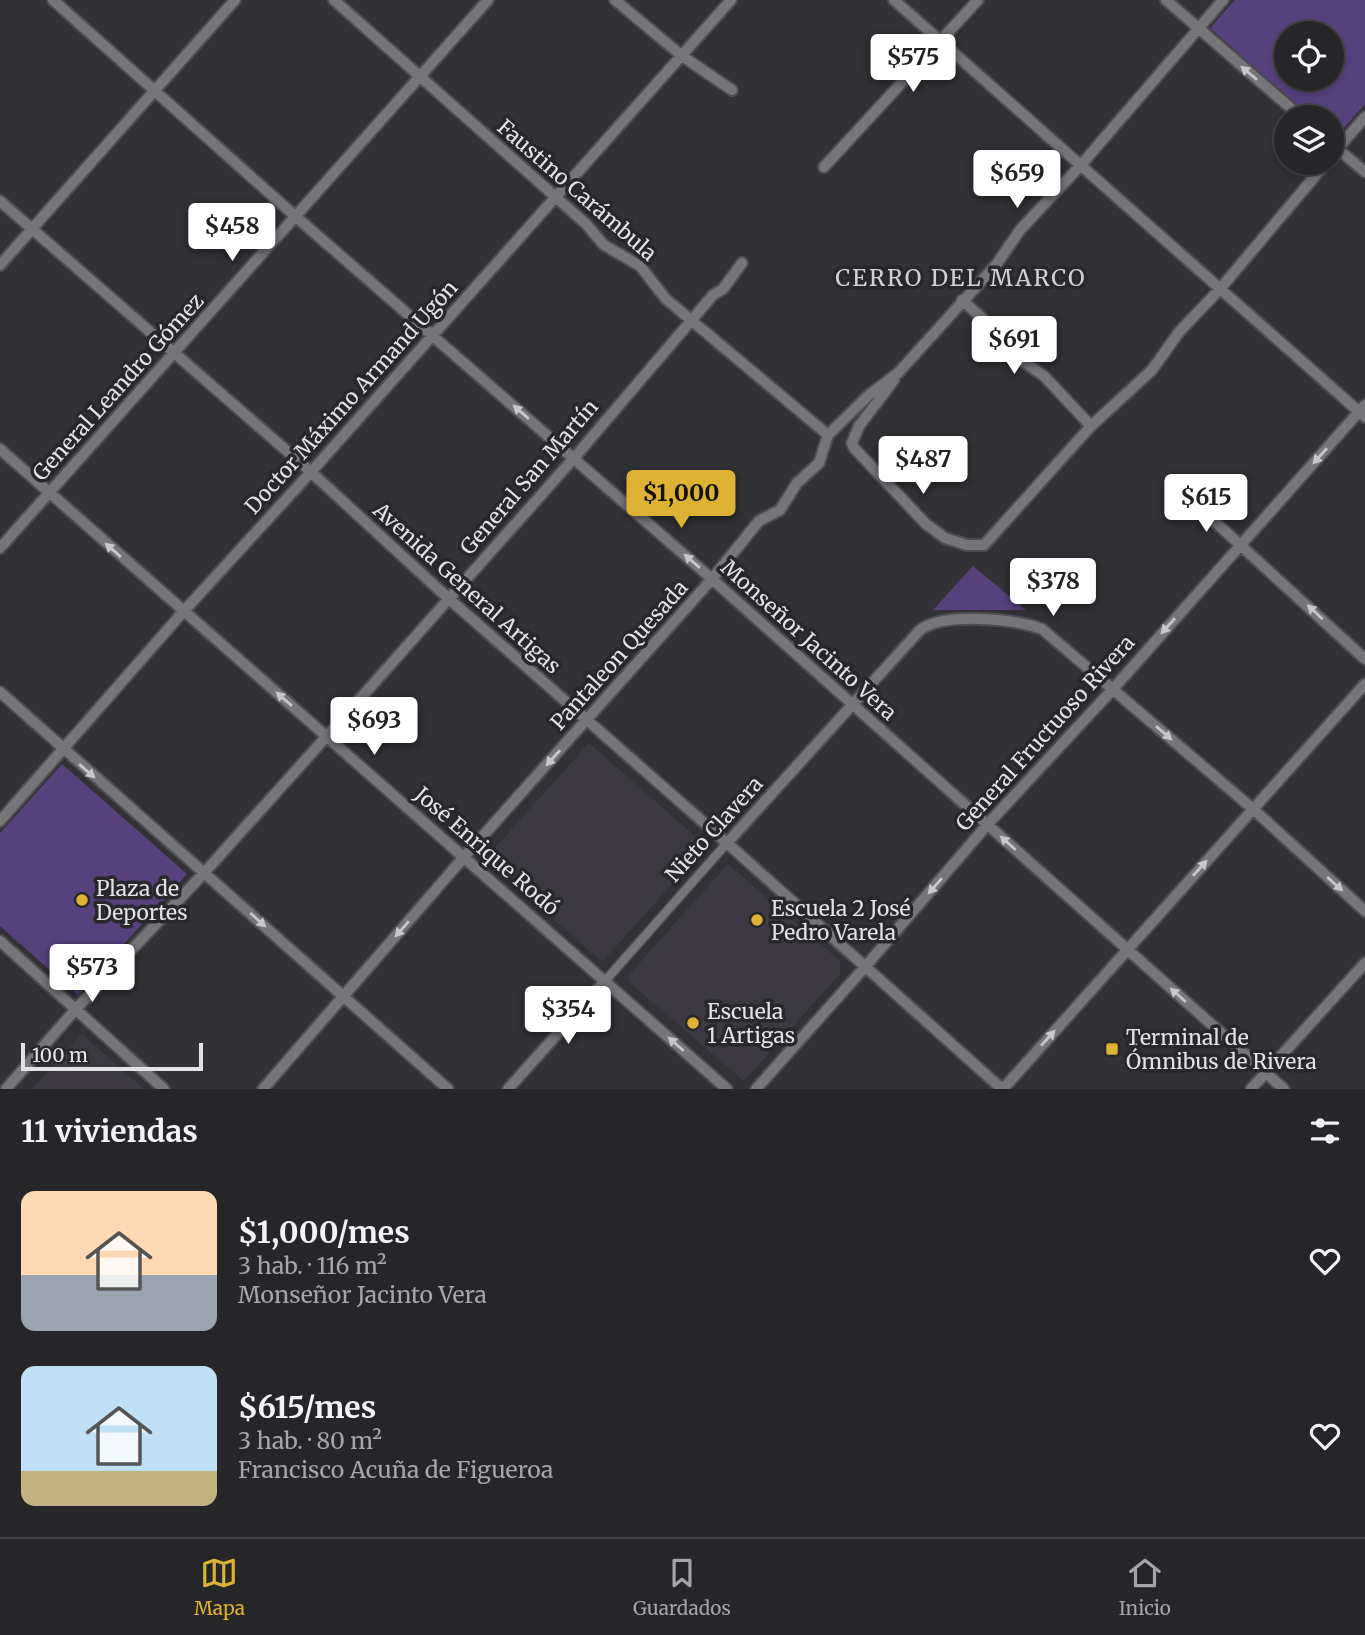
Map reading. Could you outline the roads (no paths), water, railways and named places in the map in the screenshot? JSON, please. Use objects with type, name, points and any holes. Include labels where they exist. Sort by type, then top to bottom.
[{"type":"street","name":"Monseñor Jacinto Vera","points":[[53,0],[295,216],[712,579],[1284,1089]]},
{"type":"street","points":[[0,265],[236,0]]},
{"type":"street","name":"Faustino Carámbula","points":[[334,0],[586,224],[604,244],[639,266],[666,299],[828,435]]},
{"type":"street","name":"General Leandro Gómez","points":[[0,548],[488,0]]},
{"type":"street","points":[[615,0],[682,56],[732,90]]},
{"type":"street","name":"Doctor Máximo Armand Ugón","points":[[0,821],[183,612],[731,0]]},
{"type":"street","points":[[894,0],[1220,289],[1363,411]]},
{"type":"street","points":[[824,167],[978,0]]},
{"type":"street","points":[[1167,0],[1287,105]]},
{"type":"street","name":"Pantaleon Quesada","points":[[263,1089],[464,857],[712,579],[759,521],[780,510],[797,483],[819,463],[828,435],[870,394],[898,373],[996,265],[1020,230],[1081,165],[1223,0]]},
{"type":"street","points":[[1344,139],[1365,117]]},
{"type":"street","points":[[1344,156],[1365,172]]},
{"type":"street","points":[[898,373],[854,435],[852,443],[861,456],[926,524],[945,538],[967,545],[984,545],[1091,426],[1152,370],[1178,332],[1220,289],[1316,175]]},
{"type":"street","name":"Avenida General Artigas","points":[[0,201],[311,472],[448,598],[1002,1089]]},
{"type":"street","name":"General San Martín","points":[[6,1089],[75,1010],[204,873],[327,736],[574,458],[713,295],[723,289],[742,264]]},
{"type":"street","points":[[962,300],[982,318],[1007,350],[1044,376],[1091,426]]},
{"type":"street","name":"General Fructuoso Rivera","points":[[756,1089],[987,825],[1363,411]]},
{"type":"street","name":"José Enrique Rodó","points":[[0,449],[727,1089]]},
{"type":"street","points":[[1191,500],[1365,659]]},
{"type":"street","name":"Nieto Clavera","points":[[508,1089],[920,630],[932,623],[963,620],[1016,622],[1042,629],[1113,689]]},
{"type":"street","points":[[1002,1089],[1365,684]]},
{"type":"street","points":[[1113,689],[1365,911]]},
{"type":"street","points":[[0,692],[448,1089]]},
{"type":"street","points":[[0,941],[164,1089]]},
{"type":"street","points":[[1251,1089],[1365,963]]},
{"type":"place","name":"Plaza de Deportes","points":[[82,900]]},
{"type":"place","name":"Escuela 2 José Pedro Varela","points":[[757,920]]},
{"type":"place","name":"Escuela 1 Artigas","points":[[693,1023]]},
{"type":"place","name":"Terminal de Ómnibus de Rivera","points":[[1112,1049]]},
{"type":"district","name":"CERRO DEL MARCO","points":[[961,277]]}]
